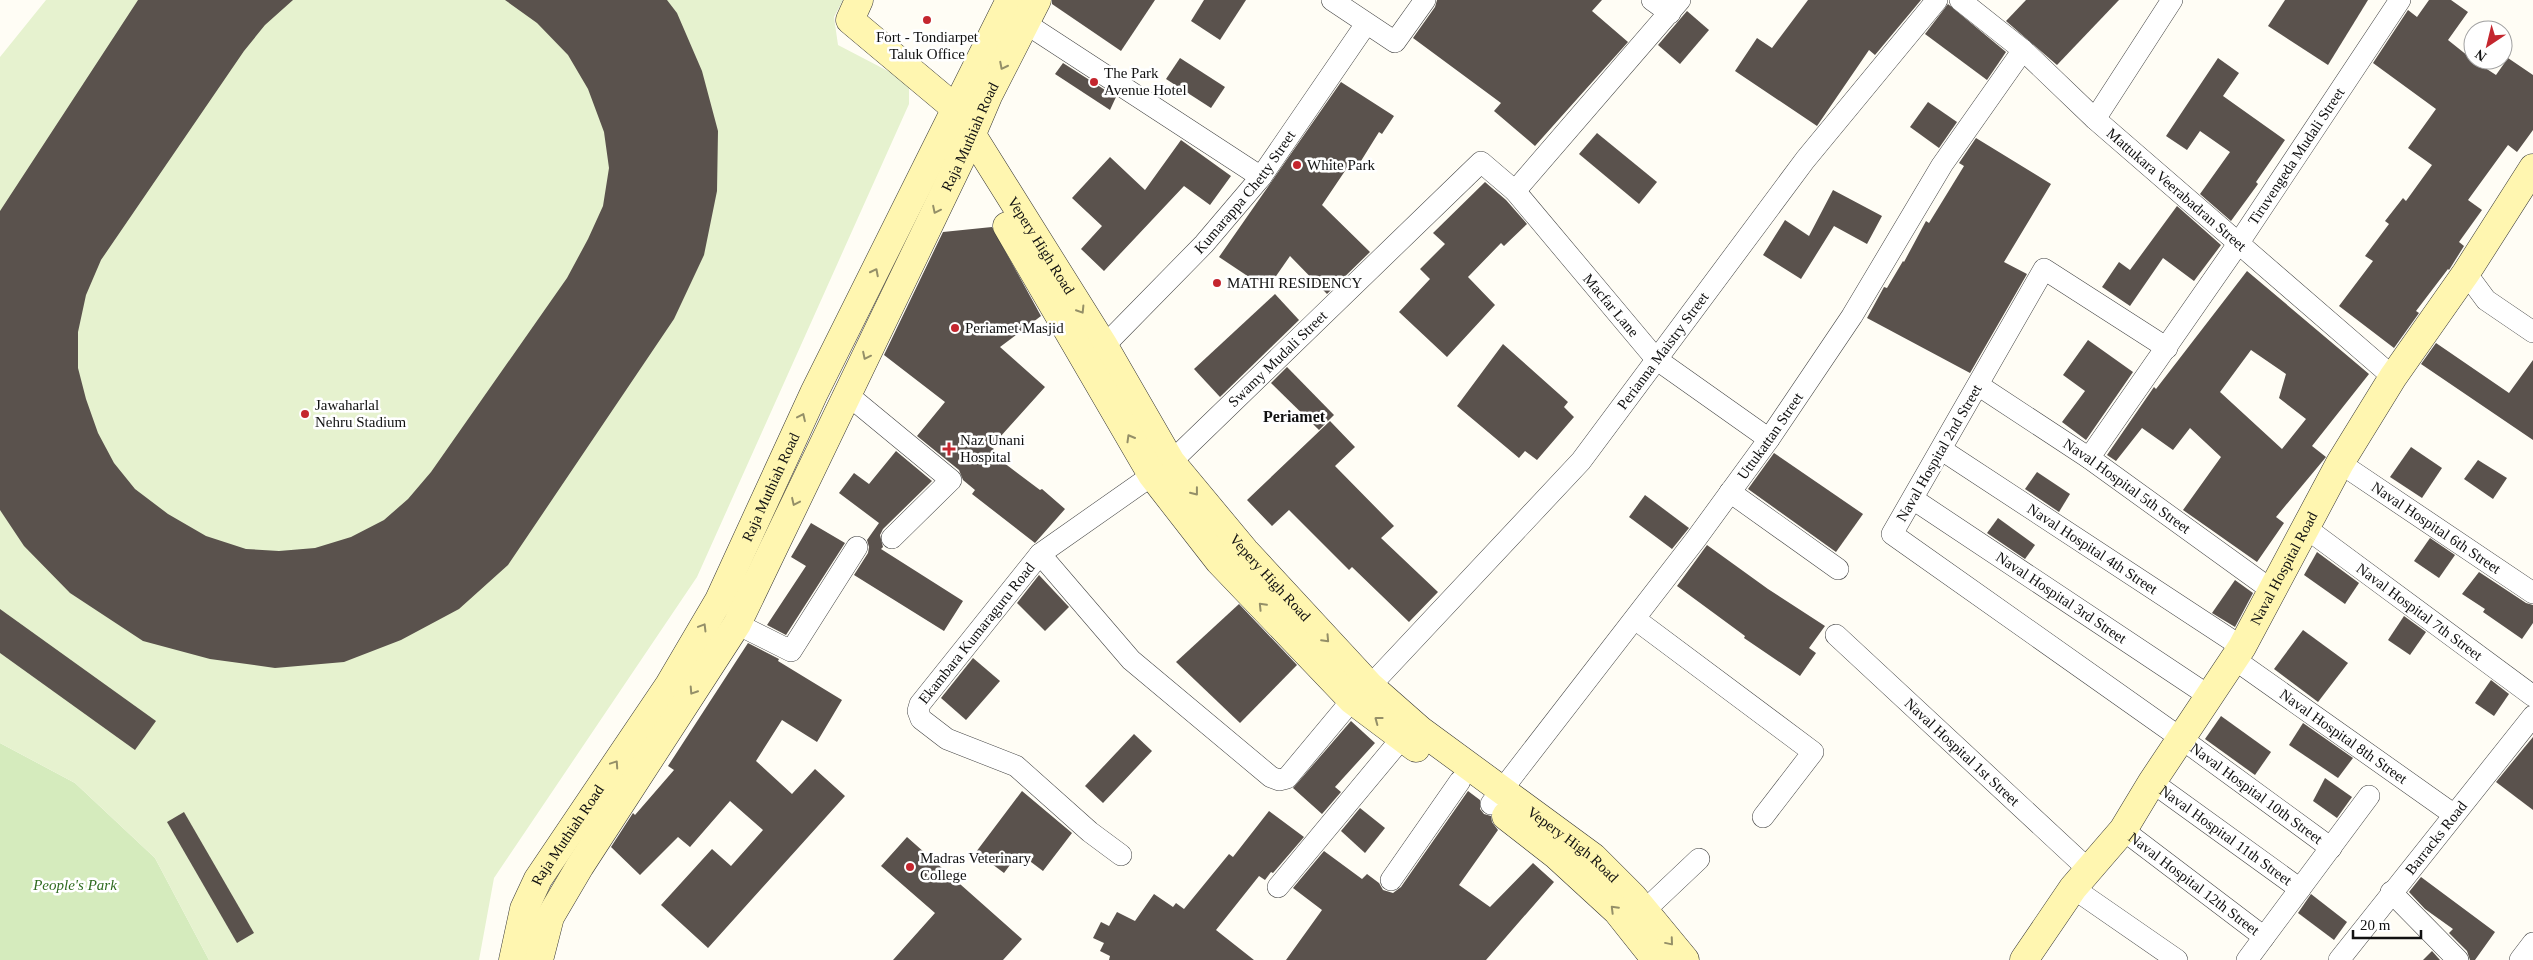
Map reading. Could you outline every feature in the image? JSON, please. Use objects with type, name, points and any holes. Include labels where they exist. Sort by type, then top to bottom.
[{"type":"main road","name":"Vepery High Road","points":[[859,0],[850,20],[952,114],[1161,468],[1219,561],[1361,693],[1402,738],[1460,781],[1496,797],[1593,857],[1644,911],[1685,960]]},
{"type":"main road","name":"Raja Muthiah Road","points":[[513,960],[524,909],[538,879],[668,685],[719,600],[814,393],[903,219],[952,114],[1010,0]]},
{"type":"main road","name":"Raja Muthiah Road","points":[[539,960],[550,917],[580,866],[737,624],[969,142],[988,96],[1031,11]]},
{"type":"main road","name":"Vepery High Road","points":[[969,142],[1104,346],[1161,468]]},
{"type":"main road","name":"Naval Hospital Road","points":[[2024,960],[2082,879],[2123,830],[2152,782],[2238,653],[2273,591],[2340,463],[2393,377],[2466,273],[2533,168]]},
{"type":"main road","name":"Vepery High Road","points":[[1361,693],[1420,730],[1496,797],[1617,912],[1656,960]]},
{"type":"street","points":[[1332,0],[1394,42],[1425,0]]},
{"type":"street","points":[[1515,191],[1675,6],[1652,0]]},
{"type":"street","name":"Perianna Maistry Street","points":[[1040,554],[1131,660],[1272,777],[1278,780],[1287,778],[1361,693],[1581,461],[1805,160],[1937,0]]},
{"type":"street","name":"Mattukara Veerabadran Street","points":[[1960,0],[2023,50],[2094,119],[2393,377]]},
{"type":"street","points":[[2094,119],[2172,0]]},
{"type":"street","name":"Tiruvengeda Mudali Street","points":[[2089,458],[2238,244],[2400,0]]},
{"type":"street","points":[[1031,11],[1261,177]]},
{"type":"street","name":"Kumarappa Chetty Street","points":[[1104,346],[1204,244],[1261,177],[1366,24]]},
{"type":"street","name":"Uttukattan Street","points":[[1496,797],[1635,618],[1769,439],[1852,316],[1942,165],[2023,50]]},
{"type":"street","name":"Swamy Mudali Street","points":[[1161,468],[1481,162],[1515,191]]},
{"type":"street","name":"Macfar Lane","points":[[1515,191],[1656,359],[1769,439]]},
{"type":"street","name":"Naval Hospital 2nd Street","points":[[2167,348],[2044,269],[1942,450],[1892,534],[2182,739]]},
{"type":"street","points":[[2466,273],[2486,300],[2533,332]]},
{"type":"street","name":"Naval Hospital 5th Street","points":[[1978,385],[2089,458],[2273,591]]},
{"type":"street","points":[[848,395],[951,480],[892,538]]},
{"type":"street","name":"Naval Hospital 4th Street","points":[[1942,450],[2238,653]]},
{"type":"street","name":"Naval Hospital 6th Street","points":[[2340,463],[2533,593]]},
{"type":"street","name":"Ekambara Kumaraguru Road","points":[[1121,855],[1090,832],[1016,766],[947,739],[921,719],[918,711],[920,704],[1040,554],[1161,468]]},
{"type":"street","points":[[1730,492],[1838,569]]},
{"type":"street","name":"Naval Hospital 3rd Street","points":[[1913,499],[2209,696]]},
{"type":"street","name":"Naval Hospital 7th Street","points":[[2306,528],[2533,696]]},
{"type":"street","points":[[737,624],[791,651],[857,547]]},
{"type":"street","points":[[1635,618],[1813,752],[1763,817]]},
{"type":"street","name":"Naval Hospital 1st Street","points":[[1836,635],[2082,879],[2177,960]]},
{"type":"street","name":"Naval Hospital 8th Street","points":[[2238,653],[2453,814]]},
{"type":"street","name":"Barracks Road","points":[[2339,960],[2453,814],[2533,716]]},
{"type":"street","points":[[1278,887],[1402,738]]},
{"type":"street","name":"Naval Hospital 10th Street","points":[[2182,739],[2331,848]]},
{"type":"street","points":[[1390,880],[1460,781]]},
{"type":"street","name":"Naval Hospital 11th Street","points":[[2152,782],[2300,889]]},
{"type":"street","points":[[2247,960],[2369,796]]},
{"type":"street","name":"Naval Hospital 12th Street","points":[[2123,830],[2264,938]]},
{"type":"street","points":[[1644,911],[1699,859]]},
{"type":"street","points":[[2392,892],[2458,960]]},
{"type":"street","points":[[524,909],[550,917]]},
{"type":"street","points":[[2520,960],[2533,944]]},
{"type":"green space","points":[[46,0],[843,0],[834,17],[838,45],[909,82],[909,104],[697,577],[494,878],[479,960],[209,960],[155,858],[75,783],[0,743],[0,57]]},
{"type":"green space","name":"People's Park","points":[[0,743],[75,783],[155,858],[209,960],[0,960]]},
{"type":"building","points":[[138,0],[293,0],[265,25],[244,51],[101,260],[86,295],[78,332],[78,368],[86,399],[98,433],[114,463],[135,489],[168,514],[206,536],[246,549],[279,551],[315,548],[351,537],[384,520],[408,499],[431,472],[567,278],[588,239],[603,206],[609,168],[604,132],[588,89],[568,55],[537,23],[505,0],[667,0],[677,13],[702,71],[718,131],[717,191],[704,255],[674,319],[508,565],[459,609],[401,640],[344,662],[275,668],[210,659],[143,641],[70,593],[24,546],[0,510],[0,211]]},
{"type":"building","points":[[1052,0],[1155,0],[1121,51],[1052,4]]},
{"type":"building","points":[[1204,0],[1246,0],[1220,40],[1191,21]]},
{"type":"building","points":[[1437,0],[1602,0],[1592,11],[1628,42],[1535,146],[1494,111],[1501,103],[1413,38],[1435,7]]},
{"type":"building","points":[[1808,0],[1921,0],[1875,55],[1869,50],[1817,126],[1735,71],[1757,38],[1772,48]]},
{"type":"building","points":[[2026,0],[2119,0],[2057,65],[2006,21]]},
{"type":"building","points":[[2285,0],[2368,0],[2328,65],[2268,26]]},
{"type":"building","points":[[2429,0],[2451,0],[2468,12],[2448,40],[2463,52],[2463,70],[2488,70],[2496,75],[2500,70],[2513,70],[2513,61],[2533,75],[2533,130],[2517,152],[2508,145],[2468,200],[2482,210],[2459,242],[2464,246],[2449,270],[2416,311],[2419,313],[2394,348],[2339,306],[2373,261],[2365,256],[2389,224],[2385,221],[2403,198],[2406,201],[2432,165],[2408,148],[2436,109],[2373,63],[2408,10],[2417,17]]},
{"type":"building","points":[[1948,4],[2006,52],[1987,80],[1925,34]]},
{"type":"building","points":[[1687,11],[1709,30],[1680,64],[1658,45]]},
{"type":"building","points":[[1180,58],[1225,87],[1211,108],[1166,79]]},
{"type":"building","points":[[2218,58],[2239,73],[2223,96],[2285,140],[2256,182],[2258,184],[2231,221],[2200,194],[2230,152],[2200,131],[2187,150],[2166,136]]},
{"type":"building","points":[[1063,63],[1116,97],[1110,110],[1055,74]]},
{"type":"building","points":[[1341,82],[1394,116],[1382,134],[1379,132],[1356,169],[1349,165],[1322,205],[1370,252],[1327,294],[1290,256],[1267,289],[1219,257]]},
{"type":"building","points":[[1928,102],[1957,122],[1939,148],[1910,127]]},
{"type":"building","points":[[1597,133],[1657,182],[1639,204],[1579,154]]},
{"type":"building","points":[[1976,138],[2051,184],[2004,262],[2027,274],[1970,373],[1867,318],[1884,287],[1887,288],[1904,262],[1926,221],[1929,223],[1964,166],[1959,163]]},
{"type":"building","points":[[1181,140],[1231,176],[1210,205],[1184,186],[1104,271],[1081,249],[1102,226],[1072,198],[1110,157],[1145,190]]},
{"type":"building","points":[[1485,182],[1506,200],[1527,224],[1504,246],[1501,243],[1468,277],[1495,305],[1447,357],[1399,312],[1430,279],[1420,269],[1445,244],[1433,233]]},
{"type":"building","points":[[1833,190],[1882,216],[1867,244],[1834,226],[1801,279],[1763,255],[1785,220],[1809,236]]},
{"type":"building","points":[[2177,206],[2221,245],[2194,281],[2163,258],[2130,306],[2102,287],[2119,262],[2130,270]]},
{"type":"building","name":"Periamet Masjid","points":[[992,227],[1041,316],[1000,347],[1045,387],[991,447],[994,449],[991,453],[1040,490],[1042,489],[1065,509],[1035,543],[972,494],[975,490],[963,480],[959,470],[917,436],[945,402],[884,355],[943,232]]},
{"type":"building","points":[[2247,271],[2369,374],[2312,446],[2326,457],[2276,517],[2284,523],[2257,562],[2183,510],[2221,457],[2190,428],[2173,450],[2142,428],[2116,461],[2107,455],[2154,387],[2156,389]],"holes":[[[2251,350],[2286,374],[2279,398],[2306,419],[2282,449],[2220,392]]]},
{"type":"building","points":[[1275,294],[1299,320],[1220,397],[1194,369]]},
{"type":"building","points":[[2088,340],[2133,372],[2086,440],[2062,422],[2085,391],[2063,375]]},
{"type":"building","points":[[2436,343],[2509,393],[2533,360],[2533,440],[2421,364]]},
{"type":"building","points":[[1503,344],[1568,402],[1564,407],[1574,417],[1537,460],[1525,451],[1519,458],[1457,406]]},
{"type":"building","points":[[1287,367],[1334,415],[1319,430],[1271,383]]},
{"type":"building","points":[[1330,421],[1355,447],[1335,466],[1394,526],[1381,538],[1438,592],[1409,622],[1352,567],[1349,570],[1289,510],[1272,526],[1247,500]]},
{"type":"building","points":[[2411,447],[2442,468],[2422,498],[2390,477]]},
{"type":"building","points":[[896,451],[932,481],[883,529],[880,535],[883,547],[881,549],[963,601],[944,631],[854,575],[868,553],[867,540],[879,523],[839,493],[854,473],[869,484]]},
{"type":"building","points":[[1774,453],[1863,514],[1836,552],[1748,489]]},
{"type":"building","points":[[2478,460],[2507,478],[2493,499],[2464,479]]},
{"type":"building","points":[[2037,472],[2070,494],[2059,512],[2025,489]]},
{"type":"building","points":[[1645,495],[1689,528],[1672,549],[1629,517]]},
{"type":"building","points":[[1998,518],[2035,545],[2025,559],[1987,533]]},
{"type":"building","points":[[811,523],[845,543],[786,635],[767,625],[806,566],[791,557]]},
{"type":"building","points":[[2430,538],[2455,555],[2439,578],[2414,561]]},
{"type":"building","points":[[1707,545],[1768,589],[1825,626],[1809,648],[1816,653],[1800,676],[1744,638],[1745,636],[1677,586]]},
{"type":"building","points":[[2317,552],[2359,583],[2345,604],[2304,575]]},
{"type":"building","points":[[2479,572],[2526,603],[2533,605],[2533,623],[2522,639],[2483,612],[2485,609],[2462,594]]},
{"type":"building","points":[[1039,575],[1069,607],[1045,631],[1017,603]]},
{"type":"building","points":[[2235,580],[2253,593],[2235,627],[2212,613]]},
{"type":"building","points":[[1239,604],[1297,665],[1240,723],[1176,662]]},
{"type":"building","points":[[0,609],[156,721],[135,750],[0,653]]},
{"type":"building","points":[[2404,616],[2426,632],[2410,655],[2388,640]]},
{"type":"building","points":[[2303,630],[2348,663],[2318,702],[2274,669]]},
{"type":"building","points":[[748,643],[779,659],[778,661],[842,700],[817,742],[782,720],[756,761],[792,794],[815,769],[845,796],[708,948],[661,905],[712,849],[731,866],[763,830],[730,801],[690,847],[678,837],[640,875],[611,847],[633,813],[635,815],[674,770],[668,766]]},
{"type":"building","points":[[973,658],[1000,681],[966,720],[941,698]]},
{"type":"building","points":[[2491,680],[2509,694],[2494,716],[2475,703]]},
{"type":"building","points":[[2221,716],[2271,752],[2255,775],[2205,739]]},
{"type":"building","points":[[1351,721],[1375,743],[1335,787],[1341,792],[1322,814],[1293,788]]},
{"type":"building","points":[[2303,723],[2353,758],[2338,778],[2289,745]]},
{"type":"building","points":[[1134,734],[1152,751],[1103,803],[1085,786]]},
{"type":"building","points":[[2533,737],[2533,810],[2496,782]]},
{"type":"building","points":[[2325,778],[2352,797],[2337,818],[2313,801]]},
{"type":"building","points":[[1022,791],[1072,833],[1043,871],[1019,853],[1004,873],[976,852]]},
{"type":"building","points":[[1468,791],[1480,800],[1480,809],[1484,814],[1491,816],[1492,822],[1498,830],[1459,885],[1490,907],[1533,863],[1554,882],[1486,960],[1286,960],[1322,910],[1293,888],[1324,851],[1362,879],[1367,874],[1379,883],[1383,890],[1393,893],[1401,887]]},
{"type":"building","points":[[1360,808],[1385,828],[1365,853],[1341,831]]},
{"type":"building","points":[[1269,811],[1304,837],[1265,880],[1259,876],[1216,930],[1254,960],[1109,960],[1110,956],[1100,951],[1104,943],[1093,938],[1101,922],[1109,926],[1117,912],[1135,921],[1154,894],[1173,907],[1176,903],[1184,909],[1229,854],[1233,857]]},
{"type":"building","points":[[184,812],[254,933],[237,943],[167,822]]},
{"type":"building","points":[[907,837],[1022,939],[1003,960],[893,960],[935,913],[881,866]]},
{"type":"building","points":[[2421,877],[2495,932],[2475,960],[2470,960],[2467,951],[2449,933],[2453,929],[2425,909],[2409,892]]},
{"type":"building","points":[[2311,894],[2347,922],[2334,940],[2298,913]]},
{"type":"building","points":[[2432,951],[2440,960],[2423,960]]},
{"type":"place","name":"Fort - Tondiarpet Taluk Office","points":[[927,20]]},
{"type":"place","name":"The Park Avenue Hotel","points":[[1094,82]]},
{"type":"place","name":"White Park","points":[[1297,165]]},
{"type":"place","name":"MATHI RESIDENCY","points":[[1217,283]]},
{"type":"place","name":"Periamet Masjid","points":[[955,328]]},
{"type":"place","name":"Jawaharlal Nehru Stadium","points":[[305,414]]},
{"type":"place","name":"Naz Unani Hospital","points":[[949,449]]},
{"type":"place","name":"Madras Veterinary College","points":[[910,867]]},
{"type":"district","name":"Periamet","points":[[1294,416]]}]
